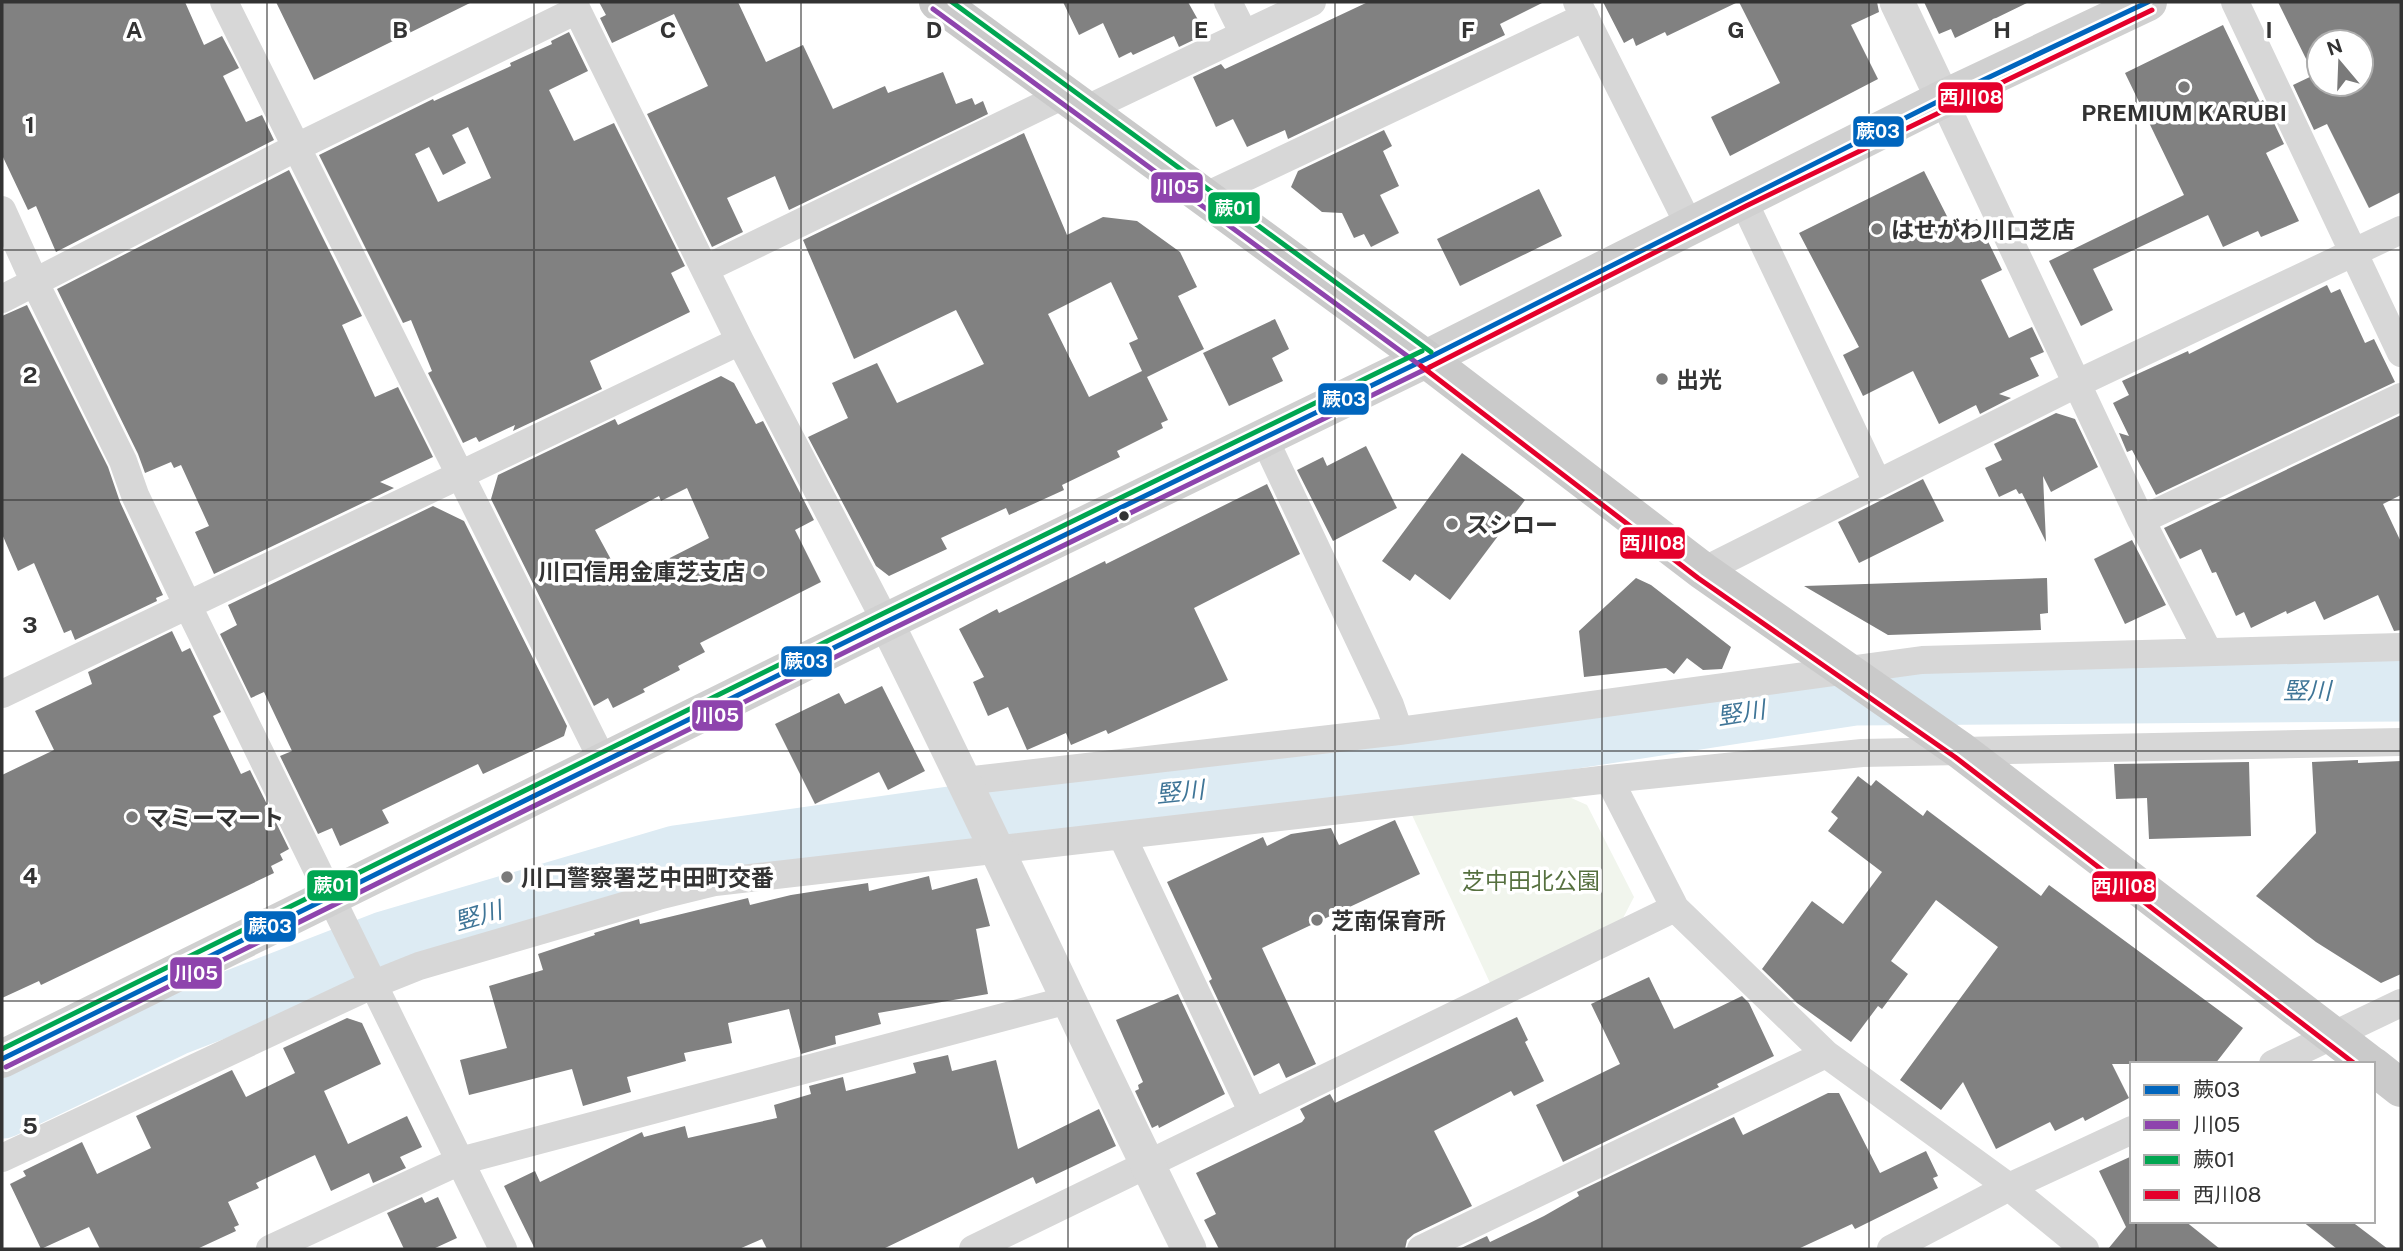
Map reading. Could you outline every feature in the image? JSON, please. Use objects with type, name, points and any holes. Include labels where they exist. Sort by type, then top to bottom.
[{"type":"main road","points":[[939,2],[1426,359],[1703,571],[1959,750],[2368,1062]]},
{"type":"main road","points":[[2,1059],[338,909],[604,763],[886,622],[1426,359],[1942,99],[2148,2]]},
{"type":"main road","points":[[2375,1067],[2401,1087]]},
{"type":"street","points":[[224,2],[604,763]]},
{"type":"street","points":[[1228,2],[1244,34]]},
{"type":"street","points":[[705,269],[1074,103],[1244,34],[1312,2]]},
{"type":"street","points":[[1897,2],[2141,520],[2208,651]]},
{"type":"street","points":[[2235,2],[2401,353]]},
{"type":"street","points":[[2,299],[575,6],[740,341],[968,787],[1189,1249]]},
{"type":"street","points":[[1204,197],[1581,9],[1689,225]]},
{"type":"street","points":[[1742,198],[1877,482]]},
{"type":"street","points":[[2,210],[35,284],[123,461],[135,495],[187,604],[503,1249]]},
{"type":"street","points":[[1703,571],[2077,384],[2401,229]]},
{"type":"street","points":[[2,694],[740,341]]},
{"type":"street","points":[[2141,520],[2401,397]]},
{"type":"street","points":[[1264,438],[1384,693],[1399,731]]},
{"type":"street","points":[[968,787],[1922,660],[2401,647]]},
{"type":"street","points":[[2,1158],[371,978],[715,882],[994,843],[1122,836],[1609,779],[1862,753],[2401,742]]},
{"type":"street","points":[[1609,779],[1675,908],[1826,1054],[2009,1187],[2085,1249]]},
{"type":"street","points":[[1122,836],[1253,1113]]},
{"type":"street","points":[[973,1249],[1675,908]]},
{"type":"street","points":[[270,1249],[460,1161],[1068,1000]]},
{"type":"street","points":[[2277,1062],[2401,1003]]},
{"type":"street","points":[[1421,1249],[1826,1054]]},
{"type":"street","points":[[1891,1249],[2009,1187],[2130,1131]]},
{"type":"green space","name":"芝中田北公園","points":[[1569,797],[1587,805],[1634,897],[1621,922],[1491,985],[1412,815]]},
{"type":"building","points":[[2,2],[185,2],[204,45],[222,36],[239,68],[223,76],[246,122],[262,115],[274,140],[56,252],[36,206],[28,210],[2,155]]},
{"type":"building","points":[[276,2],[472,2],[314,80]]},
{"type":"building","points":[[599,2],[738,2],[766,62],[803,45],[833,109],[885,86],[888,93],[943,72],[956,104],[972,98],[975,105],[983,101],[988,114],[789,210],[775,176],[727,198],[743,232],[712,247],[647,114],[708,86],[674,14],[612,43],[600,18],[606,15]]},
{"type":"building","points":[[1063,2],[1188,2],[1206,34],[1179,47],[1174,36],[1133,55],[1131,52],[1119,58],[1103,23],[1079,35]]},
{"type":"building","points":[[1368,2],[1544,2],[1500,24],[1505,35],[1288,139],[1285,130],[1247,147],[1233,119],[1216,127],[1193,77],[1221,64],[1225,69]]},
{"type":"building","points":[[1603,2],[1738,2],[1667,36],[1665,32],[1636,46],[1633,38],[1624,43]]},
{"type":"building","points":[[1739,2],[1877,2],[1879,12],[1851,25],[1878,79],[1730,156],[1711,117],[1780,83]]},
{"type":"building","points":[[1924,2],[2029,2],[1955,38],[1951,29],[1939,34]]},
{"type":"building","points":[[2278,2],[2401,2],[2401,192],[2369,208],[2327,124],[2314,130],[2293,85],[2305,79],[2305,98],[2375,98],[2375,28],[2305,28],[2305,57]]},
{"type":"building","points":[[2223,25],[2260,102],[2263,100],[2284,144],[2266,153],[2299,221],[2261,237],[2258,231],[2223,247],[2208,215],[2093,269],[2113,310],[2081,326],[2049,261],[2184,195],[2125,73]]},
{"type":"building","points":[[569,32],[588,71],[549,90],[574,141],[614,123],[685,266],[671,273],[690,312],[590,361],[602,389],[513,431],[515,425],[479,442],[476,437],[463,443],[428,373],[432,371],[411,320],[403,323],[319,155],[433,99],[434,101],[511,66],[510,63],[552,44],[551,41]],"holes":[[[468,127],[491,178],[438,202],[415,154],[429,147],[443,175],[466,163],[452,135]]]},
{"type":"building","points":[[1384,130],[1392,146],[1383,151],[1399,186],[1380,195],[1399,233],[1371,247],[1364,234],[1354,238],[1342,213],[1322,212],[1291,187],[1298,171]]},
{"type":"building","points":[[1024,133],[1067,235],[1103,217],[1137,221],[1180,252],[1197,287],[1178,296],[1204,349],[1147,377],[1168,420],[1161,423],[1163,428],[1117,451],[1120,457],[1062,485],[1064,490],[1009,515],[1006,508],[941,538],[947,549],[889,576],[876,566],[808,437],[848,418],[832,383],[877,363],[897,403],[984,364],[956,310],[854,359],[803,240]],"holes":[[[1111,282],[1138,339],[1129,343],[1142,371],[1089,397],[1048,314]]]},
{"type":"building","points":[[289,170],[362,316],[342,325],[375,397],[398,387],[433,457],[380,482],[394,488],[214,574],[195,532],[209,526],[181,465],[174,468],[171,462],[145,473],[57,289]]},
{"type":"building","points":[[1924,171],[1954,230],[1977,219],[2002,270],[1981,280],[2009,338],[2032,327],[2044,352],[2030,358],[2039,376],[1999,394],[2011,398],[1980,414],[1976,405],[1939,424],[1913,371],[1863,396],[1843,355],[1859,347],[1799,233]]},
{"type":"building","points":[[1539,189],[1562,236],[1460,286],[1437,239]]},
{"type":"building","points":[[2327,285],[2331,293],[2340,289],[2365,343],[2374,339],[2395,382],[2156,495],[2132,450],[2127,452],[2119,433],[2129,436],[2113,403],[2129,395],[2122,381],[2188,351],[2189,354]]},
{"type":"building","points":[[27,305],[108,467],[120,502],[163,595],[156,598],[157,601],[75,640],[71,630],[64,633],[34,563],[18,571],[2,534],[2,316]]},
{"type":"building","points":[[1275,319],[1289,349],[1272,358],[1283,381],[1229,406],[1203,353]]},
{"type":"building","points":[[721,376],[734,383],[756,424],[763,421],[814,520],[795,530],[821,582],[700,643],[705,652],[678,666],[680,670],[643,689],[645,692],[613,708],[608,698],[594,706],[491,499],[498,475],[615,419],[618,425]],"holes":[[[687,488],[709,538],[660,563],[659,559],[621,578],[595,530],[659,496],[661,501]]]},
{"type":"building","points":[[2056,413],[2075,419],[2098,467],[2051,492],[2043,476],[2046,542],[2022,493],[2019,494],[2016,489],[1999,497],[1985,468],[2002,460],[1994,444]]},
{"type":"building","points":[[2401,415],[2401,495],[2383,504],[2401,542],[2401,630],[2394,631],[2378,595],[2324,620],[2315,601],[2251,628],[2244,612],[2236,616],[2216,572],[2212,573],[2201,549],[2180,559],[2164,528]]},
{"type":"building","points":[[1366,446],[1397,508],[1333,541],[1297,470],[1323,457],[1327,466]]},
{"type":"building","points":[[1462,453],[1525,500],[1450,600],[1415,574],[1410,581],[1382,561]]},
{"type":"building","points":[[1923,479],[1944,521],[1859,563],[1838,522]]},
{"type":"building","points":[[1267,484],[1300,554],[1194,608],[1228,680],[1108,734],[1106,730],[1071,745],[1066,733],[1027,750],[1008,707],[988,716],[973,682],[984,677],[959,629],[997,609],[999,613],[1105,561],[1106,564]]},
{"type":"building","points":[[433,506],[464,521],[567,726],[564,736],[483,774],[478,764],[382,810],[389,823],[340,846],[332,828],[318,834],[280,756],[292,751],[264,692],[251,698],[220,634],[237,625],[228,605]]},
{"type":"building","points":[[2132,540],[2166,605],[2125,624],[2094,559]]},
{"type":"building","points":[[1636,578],[1651,585],[1731,647],[1722,669],[1703,670],[1687,658],[1674,674],[1666,668],[1584,677],[1579,631]]},
{"type":"building","points":[[2047,578],[2048,613],[2040,614],[2041,630],[1888,635],[1804,586]]},
{"type":"building","name":"マミーマート","points":[[172,631],[182,652],[190,648],[221,712],[213,716],[241,774],[250,770],[289,849],[280,854],[283,860],[271,866],[274,873],[41,985],[39,981],[2,998],[2,775],[54,750],[35,711],[92,684],[88,672]]},
{"type":"building","points":[[882,686],[925,771],[888,790],[879,772],[815,804],[775,724],[839,693],[845,704]]},
{"type":"building","points":[[2358,760],[2358,763],[2401,761],[2401,974],[2381,983],[2316,942],[2256,896],[2316,833],[2312,762]]},
{"type":"building","points":[[2249,762],[2251,836],[2149,839],[2147,798],[2116,799],[2114,764]]},
{"type":"building","points":[[1858,776],[1871,786],[1876,780],[1923,816],[1927,810],[2041,896],[2049,885],[2243,1028],[2217,1062],[2112,1064],[2129,1098],[2085,1121],[2083,1117],[2055,1131],[2050,1122],[1996,1149],[1963,1082],[1941,1110],[1900,1080],[1998,947],[1936,900],[1891,961],[1908,974],[1882,1009],[1878,1006],[1851,1042],[1797,1003],[1762,969],[1812,901],[1843,924],[1882,872],[1828,831],[1838,818],[1831,812]]},
{"type":"building","points":[[1395,820],[1420,874],[1262,948],[1316,1064],[1286,1078],[1279,1063],[1254,1076],[1209,981],[1212,979],[1167,882],[1263,837],[1267,846],[1291,834],[1331,828],[1339,845]]},
{"type":"building","points":[[929,876],[932,890],[977,878],[990,926],[976,929],[988,994],[878,1013],[881,1024],[835,1036],[836,1044],[801,1054],[789,1009],[728,1023],[732,1043],[684,1053],[686,1061],[627,1077],[631,1092],[583,1106],[572,1069],[469,1095],[460,1060],[507,1048],[489,986],[543,970],[538,954],[639,919],[640,924],[748,898],[750,905],[791,895],[868,883],[869,891]]},
{"type":"building","points":[[1649,977],[1674,1029],[1742,996],[1749,1003],[1774,1056],[1717,1084],[1719,1087],[1563,1162],[1536,1105],[1620,1064],[1591,1004]]},
{"type":"building","points":[[1178,994],[1225,1094],[1159,1128],[1158,1125],[1152,1128],[1135,1091],[1143,1082],[1116,1020]]},
{"type":"building","points":[[1517,1017],[1528,1040],[1525,1042],[1544,1081],[1514,1096],[1511,1091],[1434,1131],[1472,1206],[1414,1234],[1407,1240],[1405,1249],[1219,1249],[1204,1220],[1216,1214],[1196,1173],[1302,1122],[1305,1118],[1300,1109],[1330,1094],[1335,1103]]},
{"type":"building","points":[[347,1018],[362,1023],[381,1064],[324,1091],[348,1144],[407,1116],[422,1147],[400,1157],[406,1168],[373,1183],[369,1173],[331,1191],[315,1155],[256,1183],[259,1188],[228,1202],[239,1225],[234,1227],[236,1231],[197,1249],[100,1249],[89,1227],[41,1249],[10,1184],[26,1176],[23,1171],[82,1142],[97,1174],[151,1148],[136,1116],[232,1070],[246,1097],[295,1073],[283,1048]]},
{"type":"building","points":[[948,1055],[952,1071],[996,1060],[1018,1149],[1099,1109],[1116,1146],[1036,1184],[1033,1177],[883,1249],[767,1249],[762,1239],[739,1249],[535,1249],[504,1186],[535,1171],[540,1182],[642,1132],[644,1137],[685,1126],[688,1138],[777,1118],[774,1105],[811,1094],[809,1086],[843,1077],[846,1091],[916,1073],[913,1063]]},
{"type":"building","points":[[1828,1093],[1839,1093],[1880,1173],[1926,1151],[1938,1176],[1933,1178],[1938,1188],[1855,1229],[1852,1224],[1798,1249],[1459,1249],[1487,1236],[1490,1242],[1579,1196],[1577,1192],[1734,1117],[1743,1135]]},
{"type":"building","points":[[2130,1157],[2130,1223],[2188,1223],[2220,1249],[2108,1249],[2126,1227],[2099,1171]]},
{"type":"building","points":[[422,1197],[425,1203],[438,1197],[457,1238],[433,1249],[404,1249],[387,1213]]},
{"type":"building","points":[[2304,1223],[2354,1223],[2388,1249],[2337,1249]]},
{"type":"waterway","name":"竪川","points":[[2,1107],[173,1025],[384,943],[676,857],[1063,802],[1316,777],[1854,694],[2401,690]]},
{"type":"transit line","name":"蕨01","points":[[952,2],[1431,352]]},
{"type":"transit line","name":"蕨03","points":[[2,1059],[886,622],[1426,359],[1943,99],[2148,2]]},
{"type":"transit line","name":"川05","points":[[933,9],[1421,366]]},
{"type":"transit line","name":"西川08","points":[[1430,367],[1746,206],[2152,10]]},
{"type":"transit line","name":"蕨01","points":[[2,1049],[882,614],[1422,351]]},
{"type":"transit line","name":"西川08","points":[[1421,366],[1698,578],[1955,757],[2352,1062]]},
{"type":"transit line","name":"川05","points":[[6,1067],[890,630],[1430,367]]},
{"type":"place","name":"PREMIUM KARUBI","points":[[2184,87]]},
{"type":"place","name":"はせがわ川口芝店","points":[[1877,229]]},
{"type":"place","name":"出光","points":[[1662,379]]},
{"type":"place","name":"スシロー","points":[[1452,524]]},
{"type":"place","name":"川口信用金庫芝支店","points":[[759,571]]},
{"type":"place","name":"マミーマート","points":[[132,817]]},
{"type":"place","name":"川口警察署芝中田町交番","points":[[507,877]]},
{"type":"place","name":"芝南保育所","points":[[1317,920]]}]
